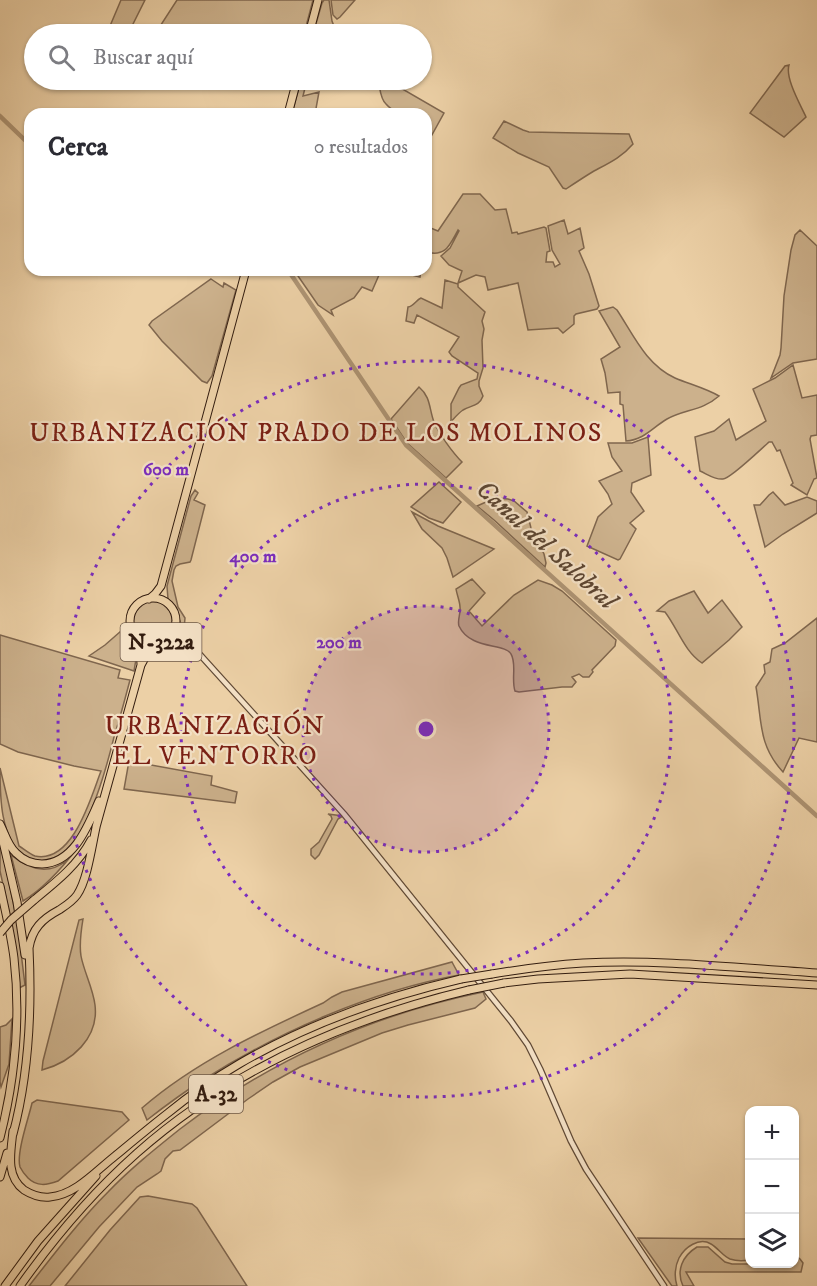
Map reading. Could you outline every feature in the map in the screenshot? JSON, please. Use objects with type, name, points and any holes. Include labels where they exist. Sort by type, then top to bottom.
[{"type":"highway","points":[[312,24],[318,0]]},
{"type":"highway","points":[[290,108],[294,90]]},
{"type":"highway","name":"N-322a","points":[[149,599],[159,590],[244,276]]},
{"type":"highway","name":"N-322a","points":[[97,824],[141,665],[148,652],[174,630],[173,612],[164,599],[160,586]]},
{"type":"highway","name":"N-322a","points":[[141,665],[140,647],[130,625],[131,615],[136,606],[144,600],[159,600],[170,606]]},
{"type":"highway","name":"N-322a","points":[[134,635],[148,644],[162,642]]},
{"type":"highway","points":[[0,824],[9,845],[26,861],[44,864],[60,860],[70,852],[84,832],[111,771]]},
{"type":"highway","points":[[0,933],[11,920],[52,886],[76,862],[89,843],[97,824]]},
{"type":"highway","points":[[97,824],[85,877],[78,894],[68,904],[40,923],[30,939],[27,1058],[10,1159],[12,1172],[15,1180],[28,1192],[40,1197],[58,1196],[76,1187],[139,1136]]},
{"type":"highway","points":[[0,829],[22,931],[29,993]]},
{"type":"highway","points":[[0,886],[14,959],[17,1018],[15,1057],[0,1138]]},
{"type":"highway","name":"A-32","points":[[139,1136],[205,1086],[280,1042],[386,999],[460,979],[583,963],[688,965],[817,973]]},
{"type":"highway","name":"A-32","points":[[20,1286],[73,1218],[114,1174],[159,1134],[261,1066],[328,1034],[427,1000],[504,983],[538,979],[630,974],[817,984]]},
{"type":"highway","points":[[0,1177],[14,1131]]},
{"type":"highway","points":[[5,1286],[38,1240],[63,1211],[139,1136]]},
{"type":"street","points":[[175,622],[192,647],[345,814],[512,1021],[540,1069],[586,1169],[664,1286]]},
{"type":"street","points":[[162,642],[180,640],[192,647]]},
{"type":"shaded area","points":[[121,0],[145,0],[133,24],[111,24]]},
{"type":"shaded area","points":[[177,0],[313,0],[307,24],[161,24]]},
{"type":"shaded area","points":[[324,0],[329,0],[333,24],[316,24]]},
{"type":"shaded area","points":[[331,0],[355,0],[337,19],[333,15]]},
{"type":"shaded area","points":[[789,65],[791,84],[806,117],[784,137],[750,113],[785,66]]},
{"type":"shaded area","points":[[298,90],[304,90],[303,96],[319,92],[316,108],[294,108]]},
{"type":"shaded area","points":[[380,90],[404,90],[444,113],[432,135],[432,108],[390,108],[381,96]]},
{"type":"shaded area","points":[[504,121],[529,132],[629,134],[633,144],[624,153],[566,189],[549,167],[518,153],[493,138]]},
{"type":"shaded area","points":[[463,194],[480,194],[495,210],[506,209],[512,233],[517,232],[518,234],[546,228],[550,251],[547,252],[546,262],[553,262],[555,267],[560,264],[552,250],[548,226],[564,220],[568,234],[580,228],[584,248],[579,251],[599,306],[597,309],[576,314],[574,324],[563,333],[558,328],[528,330],[518,283],[488,290],[485,277],[476,275],[458,283],[462,271],[449,265],[441,256],[450,248],[459,231],[446,249],[432,253],[432,228],[438,231]]},
{"type":"shaded area","points":[[800,230],[817,246],[817,359],[793,363],[771,378],[780,355],[784,296],[791,250],[795,235]]},
{"type":"shaded area","points":[[298,276],[379,276],[372,291],[362,287],[354,298],[331,310],[333,315],[318,305]]},
{"type":"shaded area","points":[[211,279],[223,287],[224,283],[236,290],[212,376],[207,383],[202,381],[162,341],[149,325]]},
{"type":"shaded area","points":[[445,280],[458,284],[458,287],[485,312],[482,321],[484,329],[483,368],[479,381],[483,396],[479,402],[463,410],[448,425],[451,421],[451,404],[459,388],[477,379],[478,373],[449,352],[459,337],[417,315],[414,323],[406,321],[408,307],[421,298],[442,308]]},
{"type":"shaded area","points":[[613,307],[641,348],[656,365],[675,378],[719,396],[706,405],[667,419],[638,438],[626,441],[620,392],[608,393],[601,359],[620,347],[599,311]]},
{"type":"shaded area","points":[[793,365],[802,398],[817,395],[817,435],[811,436],[810,439],[817,478],[814,479],[807,495],[791,485],[793,483],[780,450],[777,451],[772,442],[769,442],[727,478],[717,479],[700,471],[695,437],[714,431],[729,419],[736,440],[766,421],[753,389],[775,378]]},
{"type":"shaded area","points":[[419,387],[428,399],[439,432],[462,462],[446,478],[407,443],[391,419]]},
{"type":"shaded area","points":[[648,437],[651,475],[632,483],[631,492],[644,511],[630,523],[636,529],[618,560],[587,546],[598,517],[612,504],[599,481],[622,471],[612,457],[608,443],[632,443]]},
{"type":"shaded area","points":[[439,482],[461,502],[443,523],[411,507]]},
{"type":"shaded area","points":[[195,490],[198,493],[194,500],[205,505],[191,560],[176,566],[172,581],[178,607],[185,618],[184,629],[175,607],[168,599],[167,586],[191,496]]},
{"type":"shaded area","points":[[773,492],[785,505],[807,497],[817,501],[817,513],[765,547],[754,505],[760,505]]},
{"type":"shaded area","points":[[495,498],[514,501],[527,512],[531,528],[544,554],[545,567],[477,506]]},
{"type":"shaded area","points":[[412,512],[438,526],[494,549],[453,577],[442,548],[422,529]]},
{"type":"shaded area","points":[[472,579],[485,593],[469,611],[482,626],[514,595],[538,580],[562,591],[616,640],[615,646],[592,670],[589,677],[579,674],[572,677],[576,682],[572,687],[515,691],[514,662],[511,654],[502,648],[471,639],[459,626],[460,605],[456,589]]},
{"type":"shaded area","points":[[694,591],[708,613],[722,600],[742,627],[702,663],[686,646],[665,612],[657,611],[669,601]]},
{"type":"shaded area","points":[[153,601],[167,607],[173,621],[167,635],[153,641],[139,635],[133,621],[139,607]]},
{"type":"shaded area","points":[[817,618],[817,742],[799,738],[783,772],[765,742],[756,687],[765,673],[764,665],[770,662],[772,649],[785,643]]},
{"type":"shaded area","points":[[121,631],[127,633],[134,642],[136,659],[134,671],[89,656]]},
{"type":"shaded area","points":[[0,635],[120,670],[118,678],[130,680],[104,774],[86,820],[74,841],[60,855],[44,861],[25,856],[11,839],[3,816],[0,768],[19,846],[35,856],[48,856],[60,850],[70,839],[86,811],[101,771],[18,752],[0,744]]},
{"type":"shaded area","points":[[129,761],[212,776],[211,785],[237,792],[235,803],[124,789]]},
{"type":"shaded area","points":[[328,814],[343,816],[338,819],[315,859],[311,855],[311,849],[319,842],[332,819]]},
{"type":"shaded area","points":[[0,840],[15,911],[10,916],[0,871]]},
{"type":"shaded area","points":[[74,853],[46,883],[23,901],[11,855],[30,867],[44,869],[59,866]]},
{"type":"shaded area","points":[[83,919],[80,951],[95,1005],[93,1028],[88,1038],[73,1055],[42,1070],[79,920]]},
{"type":"shaded area","points":[[17,920],[25,985],[19,988],[11,925]]},
{"type":"shaded area","points":[[452,962],[459,975],[393,991],[294,1030],[232,1062],[147,1120],[142,1108],[162,1091],[206,1062],[252,1037],[342,992]]},
{"type":"shaded area","points":[[483,992],[486,999],[475,1008],[382,1033],[300,1067],[273,1082],[180,1150],[173,1151],[165,1159],[161,1171],[137,1187],[99,1227],[50,1286],[29,1286],[77,1226],[116,1184],[180,1129],[215,1104],[286,1061],[362,1027],[401,1013]]},
{"type":"shaded area","points":[[12,1019],[9,1064],[1,1087],[0,1027]]},
{"type":"shaded area","points":[[37,1100],[122,1112],[129,1120],[58,1181],[39,1184],[26,1176],[19,1161],[32,1103]]},
{"type":"shaded area","points":[[148,1196],[192,1204],[197,1208],[247,1286],[65,1286],[140,1197]]},
{"type":"shaded area","points":[[638,1238],[745,1239],[745,1260],[730,1259],[706,1242],[697,1242],[689,1247],[679,1258],[675,1272],[677,1286],[672,1286]]},
{"type":"shaded area","points":[[697,1247],[708,1247],[725,1262],[745,1264],[745,1268],[799,1268],[799,1258],[803,1263],[801,1272],[686,1272],[694,1286],[683,1286],[680,1269],[684,1259]]},
{"type":"waterway","name":"Canal del Salobral","points":[[0,116],[24,139]]},
{"type":"waterway","name":"Canal del Salobral","points":[[292,276],[406,445],[817,816]]},
{"type":"district","name":"URBANIZACIÓN PRADO DE LOS MOLINOS","points":[[316,433]]},
{"type":"district","name":"URBANIZACIÓN EL VENTORRO","points":[[215,741]]}]
